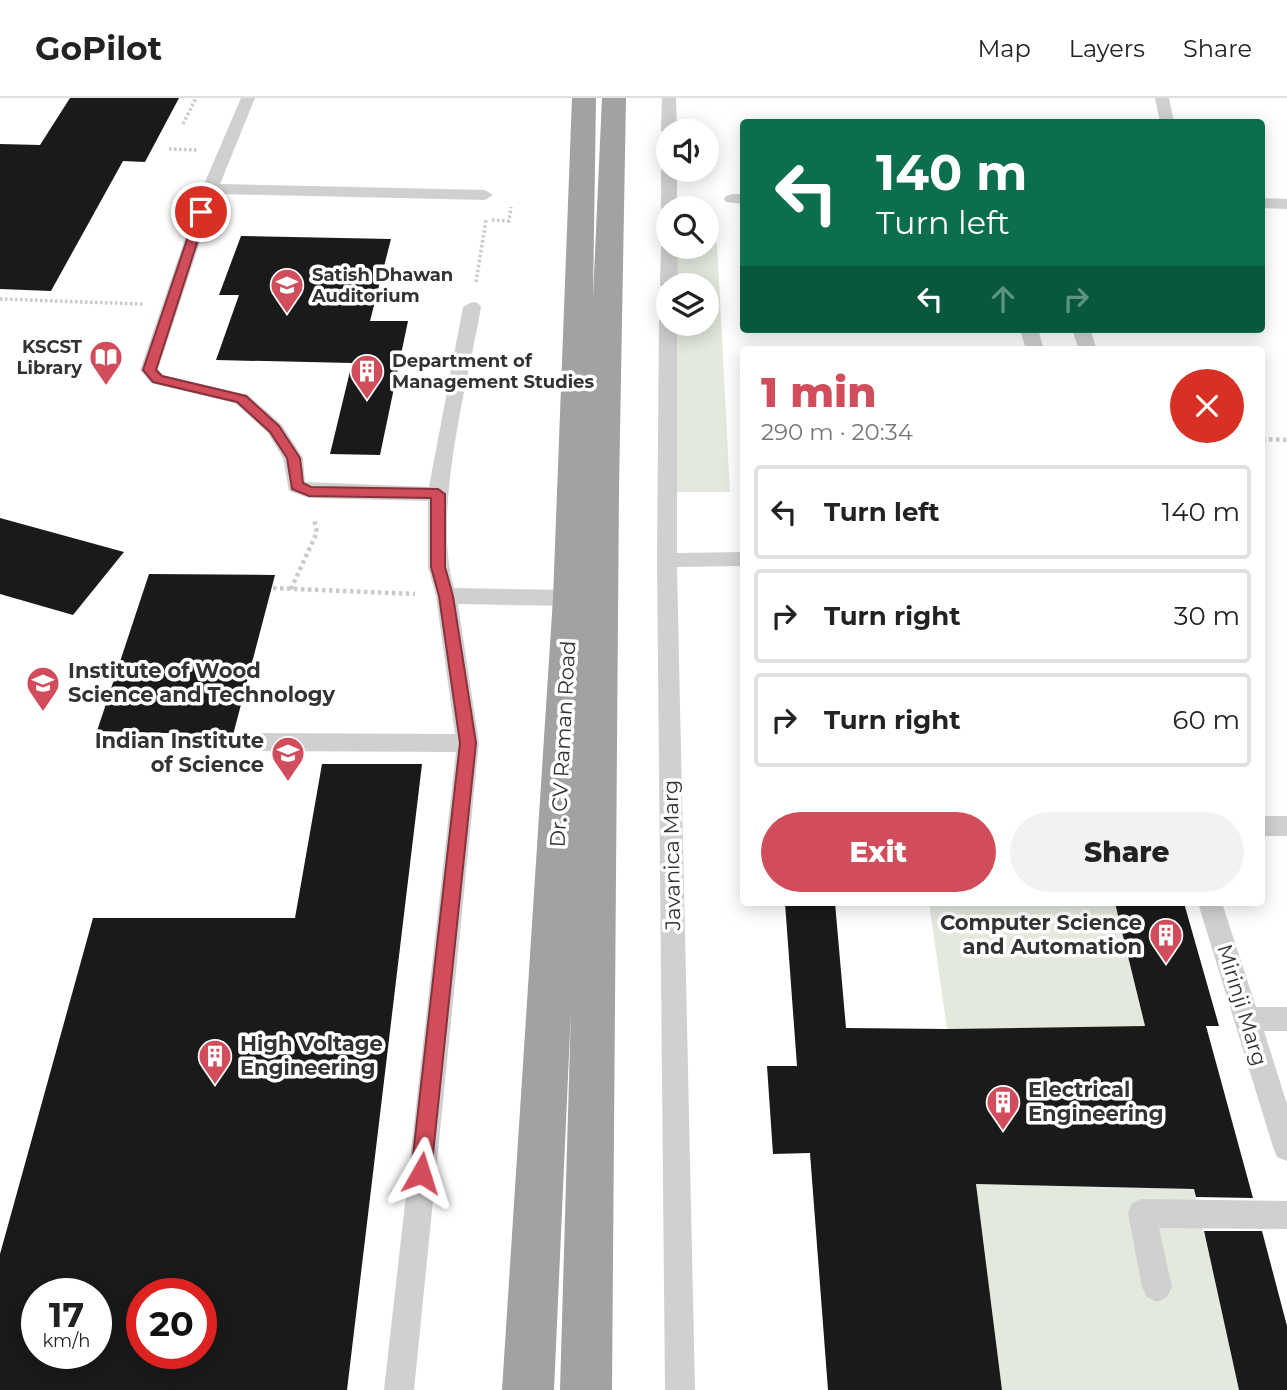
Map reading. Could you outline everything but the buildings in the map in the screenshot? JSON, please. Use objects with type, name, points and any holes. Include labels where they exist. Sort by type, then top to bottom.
[{"type":"highway","name":"Dr. CV Raman Road","points":[[528,1390],[570,598],[584,98]]},
{"type":"highway","name":"Dr. CV Raman Road","points":[[586,1390],[601,489],[614,98]]},
{"type":"lane","points":[[248,98],[210,189],[169,304],[149,370],[158,379],[241,399],[275,429],[293,458],[296,486],[309,491],[438,494]]},
{"type":"lane","points":[[669,98],[669,119]]},
{"type":"lane","points":[[1162,98],[1166,119]]},
{"type":"lane","points":[[210,189],[485,195]]},
{"type":"lane","points":[[1265,203],[1287,204]]},
{"type":"lane","points":[[399,1390],[468,743],[446,596],[438,567],[438,494],[471,307]]},
{"type":"lane","name":"Javanica Marg","points":[[668,336],[667,560],[680,1390]]},
{"type":"lane","points":[[667,560],[740,559]]},
{"type":"lane","points":[[446,596],[570,598]]},
{"type":"lane","points":[[245,741],[468,743]]},
{"type":"lane","points":[[1265,826],[1287,826]]},
{"type":"lane","name":"Mirinji Marg","points":[[1211,906],[1287,1147]]},
{"type":"lane","points":[[1247,1019],[1287,1019]]},
{"type":"lane","points":[[1157,1287],[1142,1213],[1287,1215]]},
{"type":"path","points":[[183,124],[196,98]]},
{"type":"path","points":[[476,220],[509,221],[511,208]]},
{"type":"path","points":[[471,307],[488,220]]},
{"type":"path","points":[[0,299],[169,304]]},
{"type":"path","points":[[1265,439],[1287,440]]},
{"type":"path","points":[[291,589],[317,532],[309,491]]},
{"type":"path","points":[[273,588],[446,596]]},
{"type":"shaded area","points":[[675,259],[718,259],[719,273],[675,273]]},
{"type":"shaded area","points":[[719,281],[730,492],[674,492],[675,336],[719,336]]},
{"type":"shaded area","points":[[929,906],[1116,906],[1145,1026],[947,1029]]},
{"type":"shaded area","points":[[976,1184],[1194,1189],[1239,1390],[1002,1390]]},
{"type":"place","name":"Satish Dhawan Auditorium","points":[[287,315]]},
{"type":"place","name":"KSCST Library","points":[[106,387]]},
{"type":"place","name":"Department of Management Studies","points":[[367,401]]},
{"type":"place","name":"Institute of Wood Science and Technology","points":[[43,713]]},
{"type":"place","name":"Indian Institute of Science","points":[[288,783]]},
{"type":"place","name":"Computer Science and Automation","points":[[1166,965]]},
{"type":"place","name":"High Voltage Engineering","points":[[215,1086]]},
{"type":"place","name":"Electrical Engineering","points":[[1003,1132]]},
{"type":"route","points":[[201,212],[149,370],[158,379],[241,399],[275,429],[293,458],[296,486],[309,491],[438,494],[438,567],[446,596],[468,743],[421,1173]]}]
